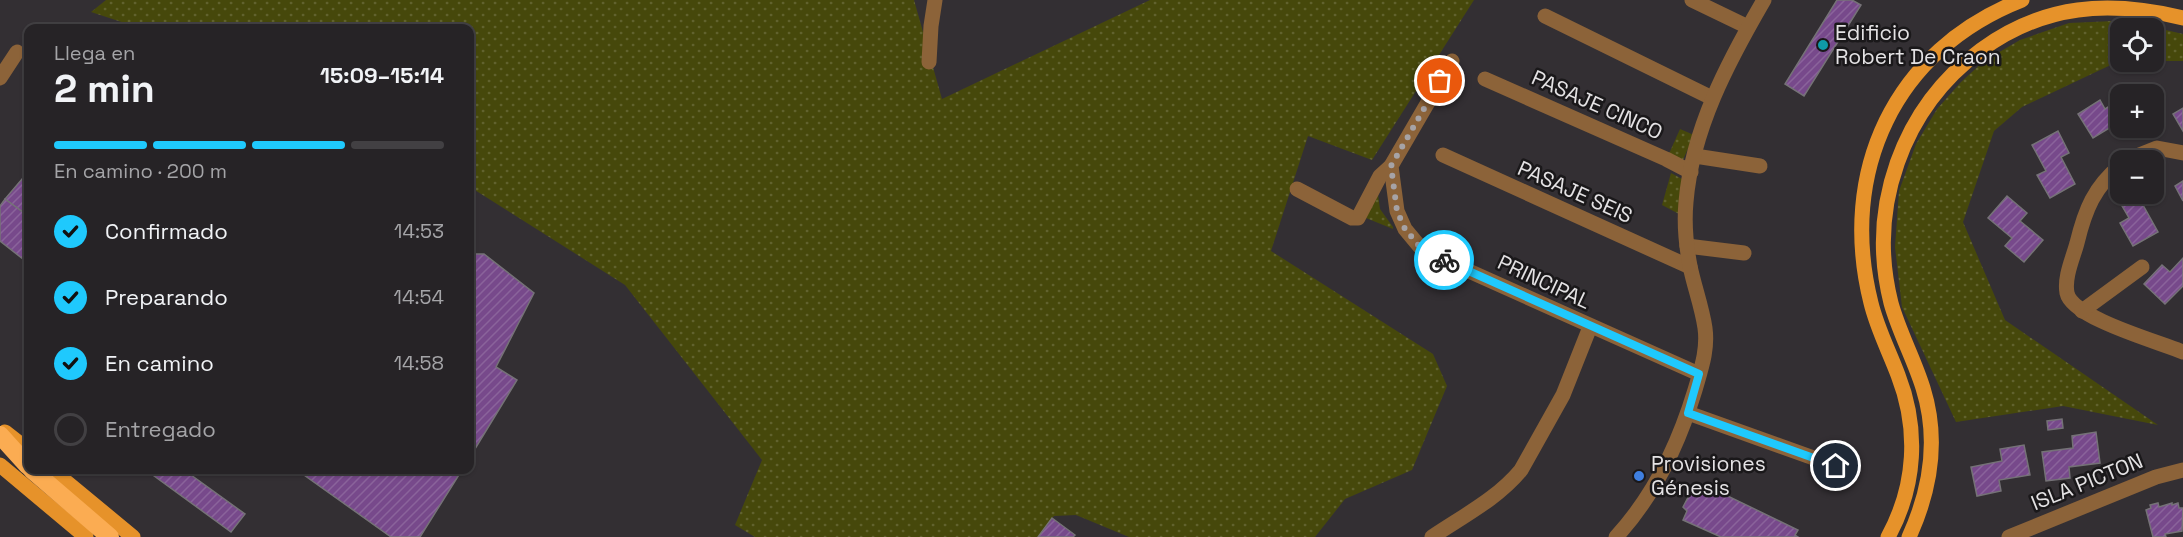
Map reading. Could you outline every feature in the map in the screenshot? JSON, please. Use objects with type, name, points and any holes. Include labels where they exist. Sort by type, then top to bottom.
[{"type":"highway","points":[[0,435],[24,462]]},
{"type":"highway","points":[[37,474],[110,537]]},
{"type":"main road","points":[[1888,537],[1907,489],[1912,439],[1908,406],[1871,304],[1864,271],[1861,249],[1861,215],[1871,159],[1878,138],[1894,108],[1912,79],[1927,62],[1963,31],[2022,0]]},
{"type":"main road","points":[[1909,537],[1924,501],[1928,484],[1932,430],[1923,387],[1891,302],[1883,246],[1890,182],[1915,123],[1939,88],[1970,58],[2006,34],[2025,25],[2067,11],[2088,7],[2130,7],[2183,18]]},
{"type":"main road","points":[[0,429],[24,447]]},
{"type":"main road","points":[[0,465],[86,537]]},
{"type":"main road","points":[[57,474],[133,537]]},
{"type":"street","points":[[929,62],[935,0]]},
{"type":"street","points":[[1692,0],[1748,27]]},
{"type":"street","points":[[1616,537],[1637,512],[1664,468],[1688,413],[1699,374],[1705,351],[1705,326],[1687,246],[1686,203],[1691,172],[1702,125],[1712,98],[1764,0]]},
{"type":"street","points":[[1545,16],[1712,98]]},
{"type":"street","points":[[0,78],[17,52]]},
{"type":"street","points":[[1297,189],[1352,218],[1358,218],[1380,176],[1391,166],[1452,62]]},
{"type":"street","name":"PASAJE CINCO","points":[[1485,79],[1691,172]]},
{"type":"street","points":[[2152,150],[2157,148],[2183,153]]},
{"type":"street","name":"PASAJE SEIS","points":[[1443,155],[1690,267]]},
{"type":"street","points":[[1695,156],[1760,166]]},
{"type":"street","name":"PRINCIPAL","points":[[1391,166],[1397,211],[1405,229],[1420,247],[1590,327],[1699,374]]},
{"type":"street","points":[[2110,174],[2097,189],[2081,228],[2067,282],[2068,294],[2073,304],[2082,311],[2112,326],[2183,352]]},
{"type":"street","points":[[1687,246],[1744,252]]},
{"type":"street","points":[[2082,311],[2142,267]]},
{"type":"street","points":[[1432,537],[1489,500],[1507,486],[1521,470],[1563,395],[1590,327]]},
{"type":"street","points":[[1688,413],[1836,466]]},
{"type":"street","name":"ISLA PICTON","points":[[2009,537],[2146,481],[2183,470]]},
{"type":"shaded area","points":[[106,0],[914,0],[942,99],[1150,0],[1474,0],[1372,160],[1308,136],[1271,251],[1433,354],[1447,386],[1412,470],[1345,499],[1315,537],[1129,537],[1076,515],[1054,516],[1038,537],[755,537],[735,525],[762,460],[625,285],[474,190],[474,24],[128,24],[91,12]]},
{"type":"shaded area","points":[[2110,21],[2110,65],[2022,107],[1994,131],[1963,222],[2005,320],[2158,425],[2063,406],[1956,422],[1902,307],[1895,247],[1899,191],[1916,144],[1937,109],[1961,82],[1984,61],[2020,40],[2069,23]]},
{"type":"shaded area","points":[[2164,30],[2183,34],[2183,61],[2164,61]]},
{"type":"shaded area","points":[[1680,129],[1694,135],[1682,162],[1668,156]]},
{"type":"shaded area","points":[[1671,173],[1682,179],[1679,214],[1662,205]]},
{"type":"shaded area","points":[[1377,187],[1380,209],[1393,229],[1366,218]]},
{"type":"building","name":"Edificio Robert De Craon","points":[[1837,0],[1852,0],[1861,5],[1804,96],[1785,84]]},
{"type":"building","points":[[2100,100],[2105,109],[2110,106],[2110,128],[2093,138],[2078,114]]},
{"type":"building","points":[[2183,108],[2183,131],[2173,114]]},
{"type":"building","points":[[2058,131],[2069,153],[2061,157],[2075,184],[2050,198],[2037,175],[2046,171],[2032,145]]},
{"type":"building","points":[[24,177],[24,213],[5,199]]},
{"type":"building","points":[[2183,181],[2183,201],[2175,186]]},
{"type":"building","points":[[2007,196],[2027,213],[2020,221],[2043,240],[2024,262],[2005,246],[2012,238],[1988,218]]},
{"type":"building","points":[[5,199],[24,213],[24,260],[0,241],[0,206]]},
{"type":"building","points":[[2121,204],[2145,204],[2143,205],[2158,232],[2133,246],[2120,223],[2129,218]]},
{"type":"building","points":[[474,254],[484,254],[534,293],[496,367],[517,380],[474,450]]},
{"type":"building","points":[[2183,258],[2183,286],[2165,304],[2144,284],[2162,265],[2170,272]]},
{"type":"building","points":[[2062,419],[2063,428],[2048,430],[2047,421]]},
{"type":"building","points":[[2096,432],[2100,463],[2069,467],[2070,478],[2046,481],[2042,452],[2073,448],[2072,436]]},
{"type":"building","points":[[2024,445],[2030,475],[1999,480],[2001,491],[1977,496],[1971,467],[2002,461],[2000,449]]},
{"type":"building","points":[[151,474],[190,474],[245,514],[231,532]]},
{"type":"building","points":[[303,474],[459,474],[420,537],[391,537]]},
{"type":"building","points":[[1694,486],[1705,490],[1707,486],[1798,530],[1795,535],[1798,537],[1721,537],[1683,520],[1687,511],[1683,507]]},
{"type":"building","points":[[2158,503],[2159,507],[2178,503],[2179,508],[2183,508],[2182,531],[2165,534],[2166,537],[2153,537],[2146,510],[2151,508],[2150,505]]},
{"type":"building","points":[[1052,518],[1075,535],[1073,537],[1038,537]]},
{"type":"way so far","points":[[1440,81],[1391,166],[1397,211],[1405,229],[1420,247],[1444,260]]},
{"type":"place","name":"Edificio Robert De Craon","points":[[1823,45]]},
{"type":"place","name":"Provisiones Génesis","points":[[1639,476]]},
{"type":"route","points":[[1444,260],[1699,374],[1688,413],[1836,466]]}]
